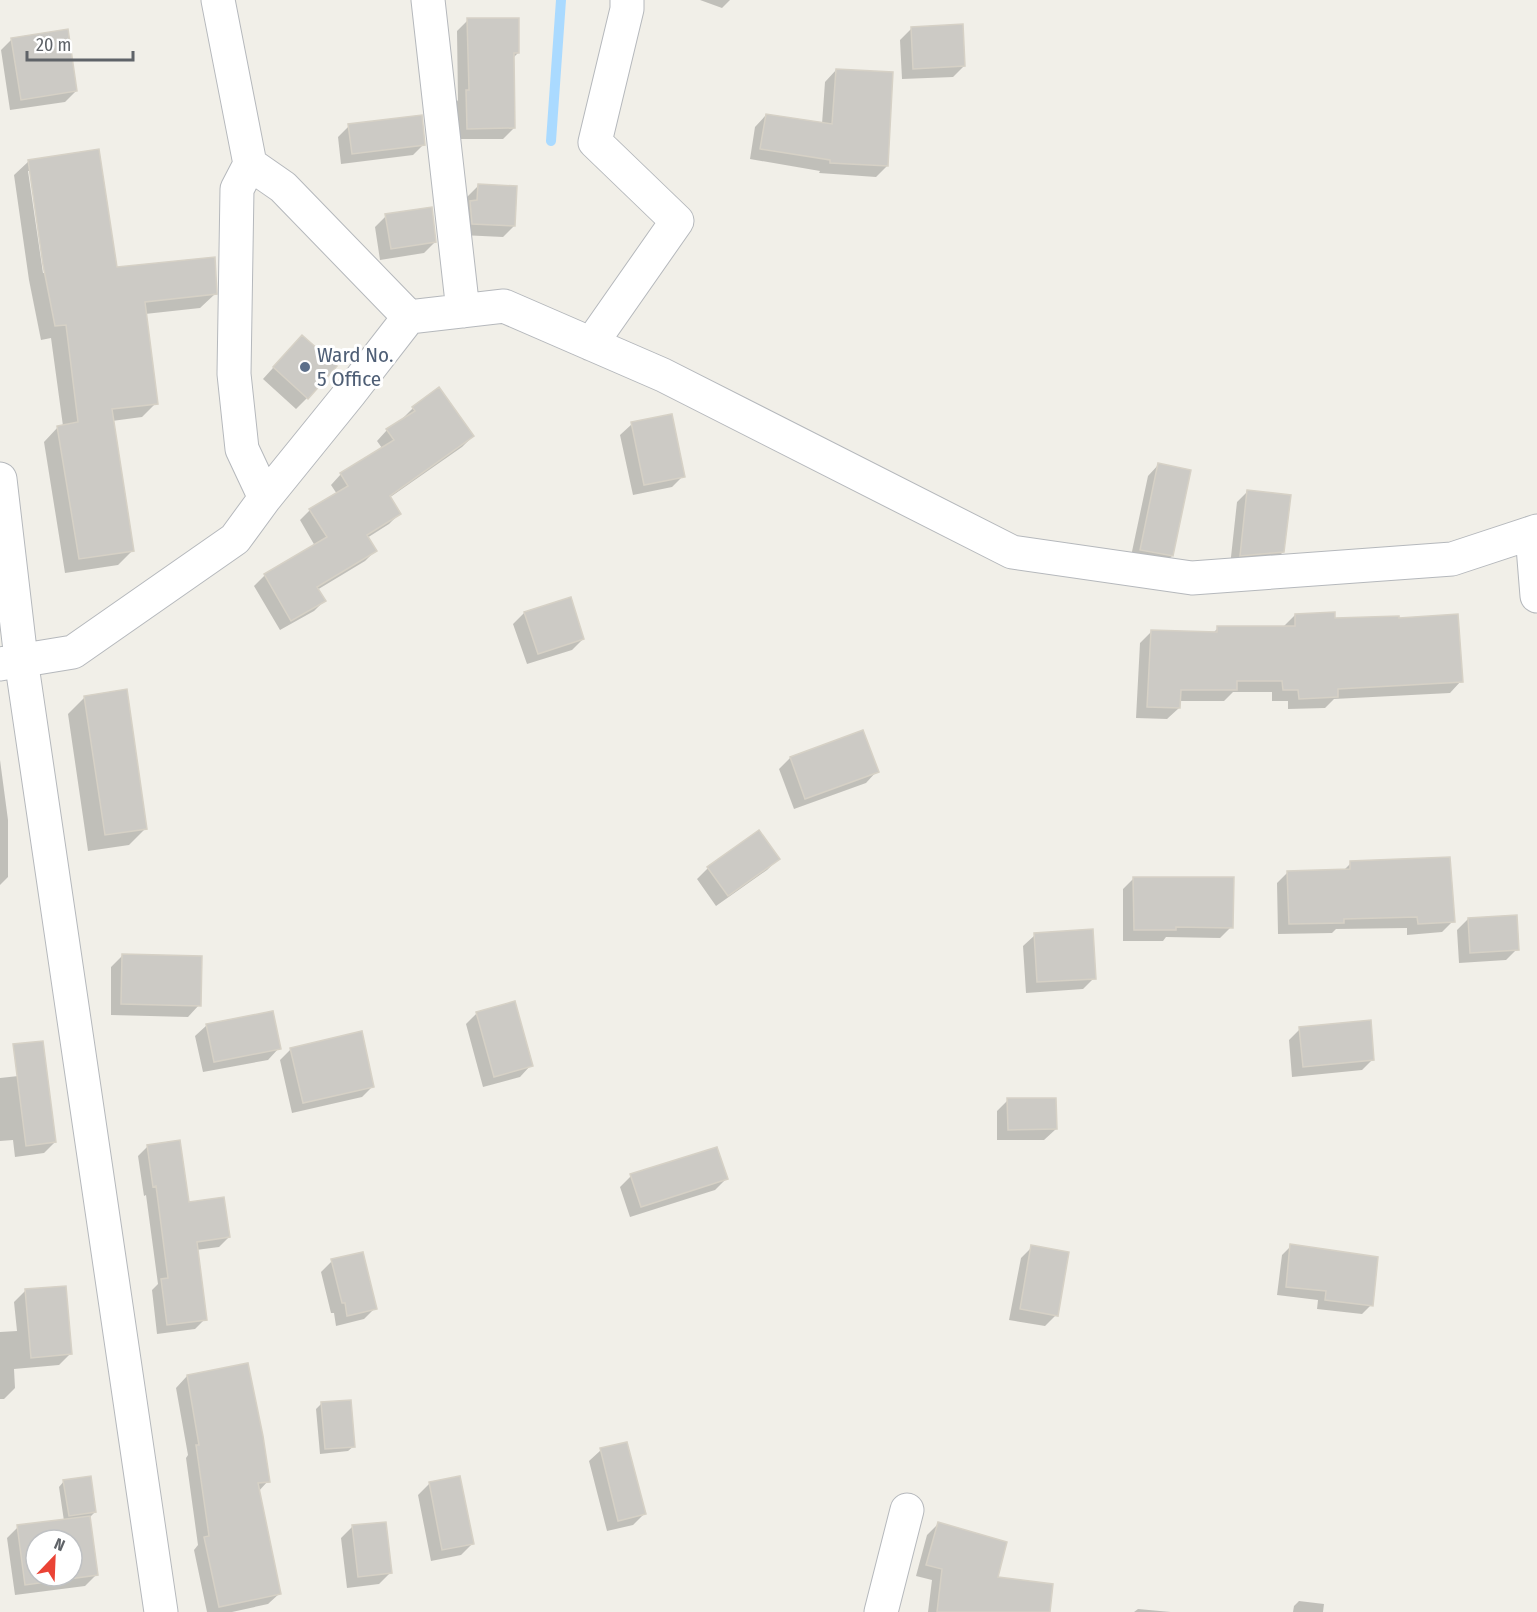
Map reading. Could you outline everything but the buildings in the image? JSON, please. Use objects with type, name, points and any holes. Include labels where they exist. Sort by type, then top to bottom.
[{"type":"street","points":[[218,0],[250,164],[237,189],[234,374],[242,449],[264,498]]},
{"type":"street","points":[[428,0],[463,311]]},
{"type":"street","points":[[591,344],[677,221],[595,142],[627,9],[627,0]]},
{"type":"street","points":[[250,164],[283,187],[409,317]]},
{"type":"street","points":[[10,662],[73,652],[236,539],[264,498],[409,317],[504,306],[663,375],[1012,552],[1192,578],[1452,559],[1535,532],[1537,596]]},
{"type":"street","points":[[0,479],[10,662],[161,1612]]},
{"type":"street","points":[[881,1612],[907,1510]]},
{"type":"waterway","points":[[551,141],[561,0]]},
{"type":"place","name":"Ward No. 5 Office","points":[[305,367]]}]
